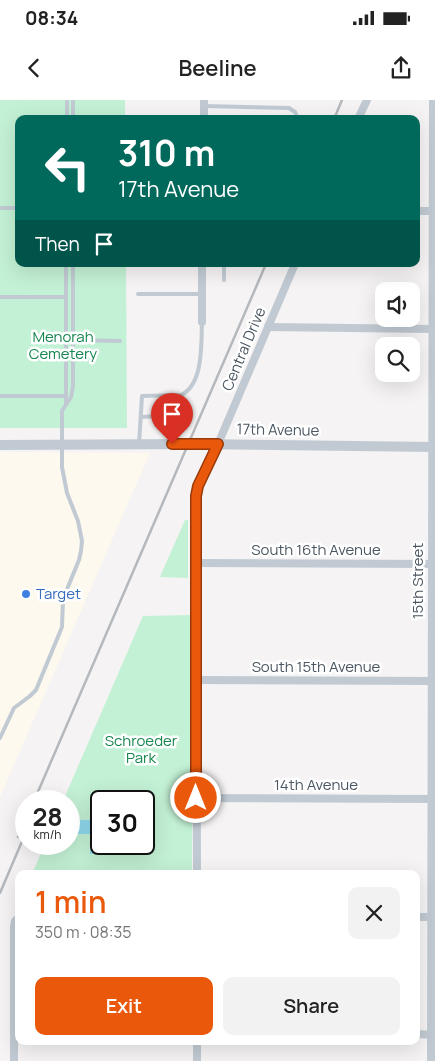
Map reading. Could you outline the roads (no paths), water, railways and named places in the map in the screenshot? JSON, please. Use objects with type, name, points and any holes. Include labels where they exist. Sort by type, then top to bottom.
[{"type":"street","points":[[360,115],[367,100]]},
{"type":"street","name":"15th Street","points":[[431,1061],[433,1034],[433,100]]},
{"type":"street","points":[[420,211],[433,211]]},
{"type":"street","points":[[202,267],[202,322]]},
{"type":"street","name":"Central Drive","points":[[197,870],[196,496],[198,486],[218,444],[294,267]]},
{"type":"street","points":[[268,327],[432,329]]},
{"type":"street","name":"17th Avenue","points":[[0,446],[218,444],[433,446]]},
{"type":"street","name":"South 16th Avenue","points":[[196,563],[433,564]]},
{"type":"street","name":"South 15th Avenue","points":[[197,680],[433,681]]},
{"type":"street","name":"14th Avenue","points":[[196,798],[433,799]]},
{"type":"street","points":[[420,917],[433,917]]},
{"type":"street","points":[[15,921],[15,978]]},
{"type":"street","points":[[420,1034],[433,1034]]},
{"type":"street","points":[[14,1061],[15,1045]]},
{"type":"street","points":[[197,1045],[197,1061]]},
{"type":"lane","points":[[67,100],[67,115]]},
{"type":"lane","points":[[73,100],[73,115]]},
{"type":"lane","points":[[204,103],[289,108],[296,115]]},
{"type":"lane","points":[[0,208],[15,208]]},
{"type":"lane","points":[[66,267],[68,396]]},
{"type":"lane","points":[[0,738],[14,708],[36,690],[62,627],[63,599],[81,551],[82,541],[78,521],[67,493],[63,475],[62,445],[62,409],[66,404],[72,386],[73,267]]},
{"type":"lane","points":[[224,267],[224,280]]},
{"type":"lane","points":[[138,294],[202,294]]},
{"type":"lane","points":[[0,297],[66,297]]},
{"type":"lane","points":[[140,444],[142,396],[181,395],[187,392],[200,366],[202,322]]},
{"type":"lane","points":[[66,340],[120,341]]},
{"type":"lane","points":[[141,417],[177,415],[181,395]]},
{"type":"lane","points":[[0,396],[68,396]]},
{"type":"water","points":[[80,820],[90,820],[90,834],[80,834]]},
{"type":"railway","points":[[336,115],[342,100]]},
{"type":"railway","points":[[39,790],[265,267]]},
{"type":"railway","points":[[0,893],[16,855]]},
{"type":"place","name":"Target","points":[[26,594]]},
{"type":"park label","name":"Menorah Cemetery","points":[[63,346]]},
{"type":"park label","name":"Schroeder Park","points":[[141,750]]}]
